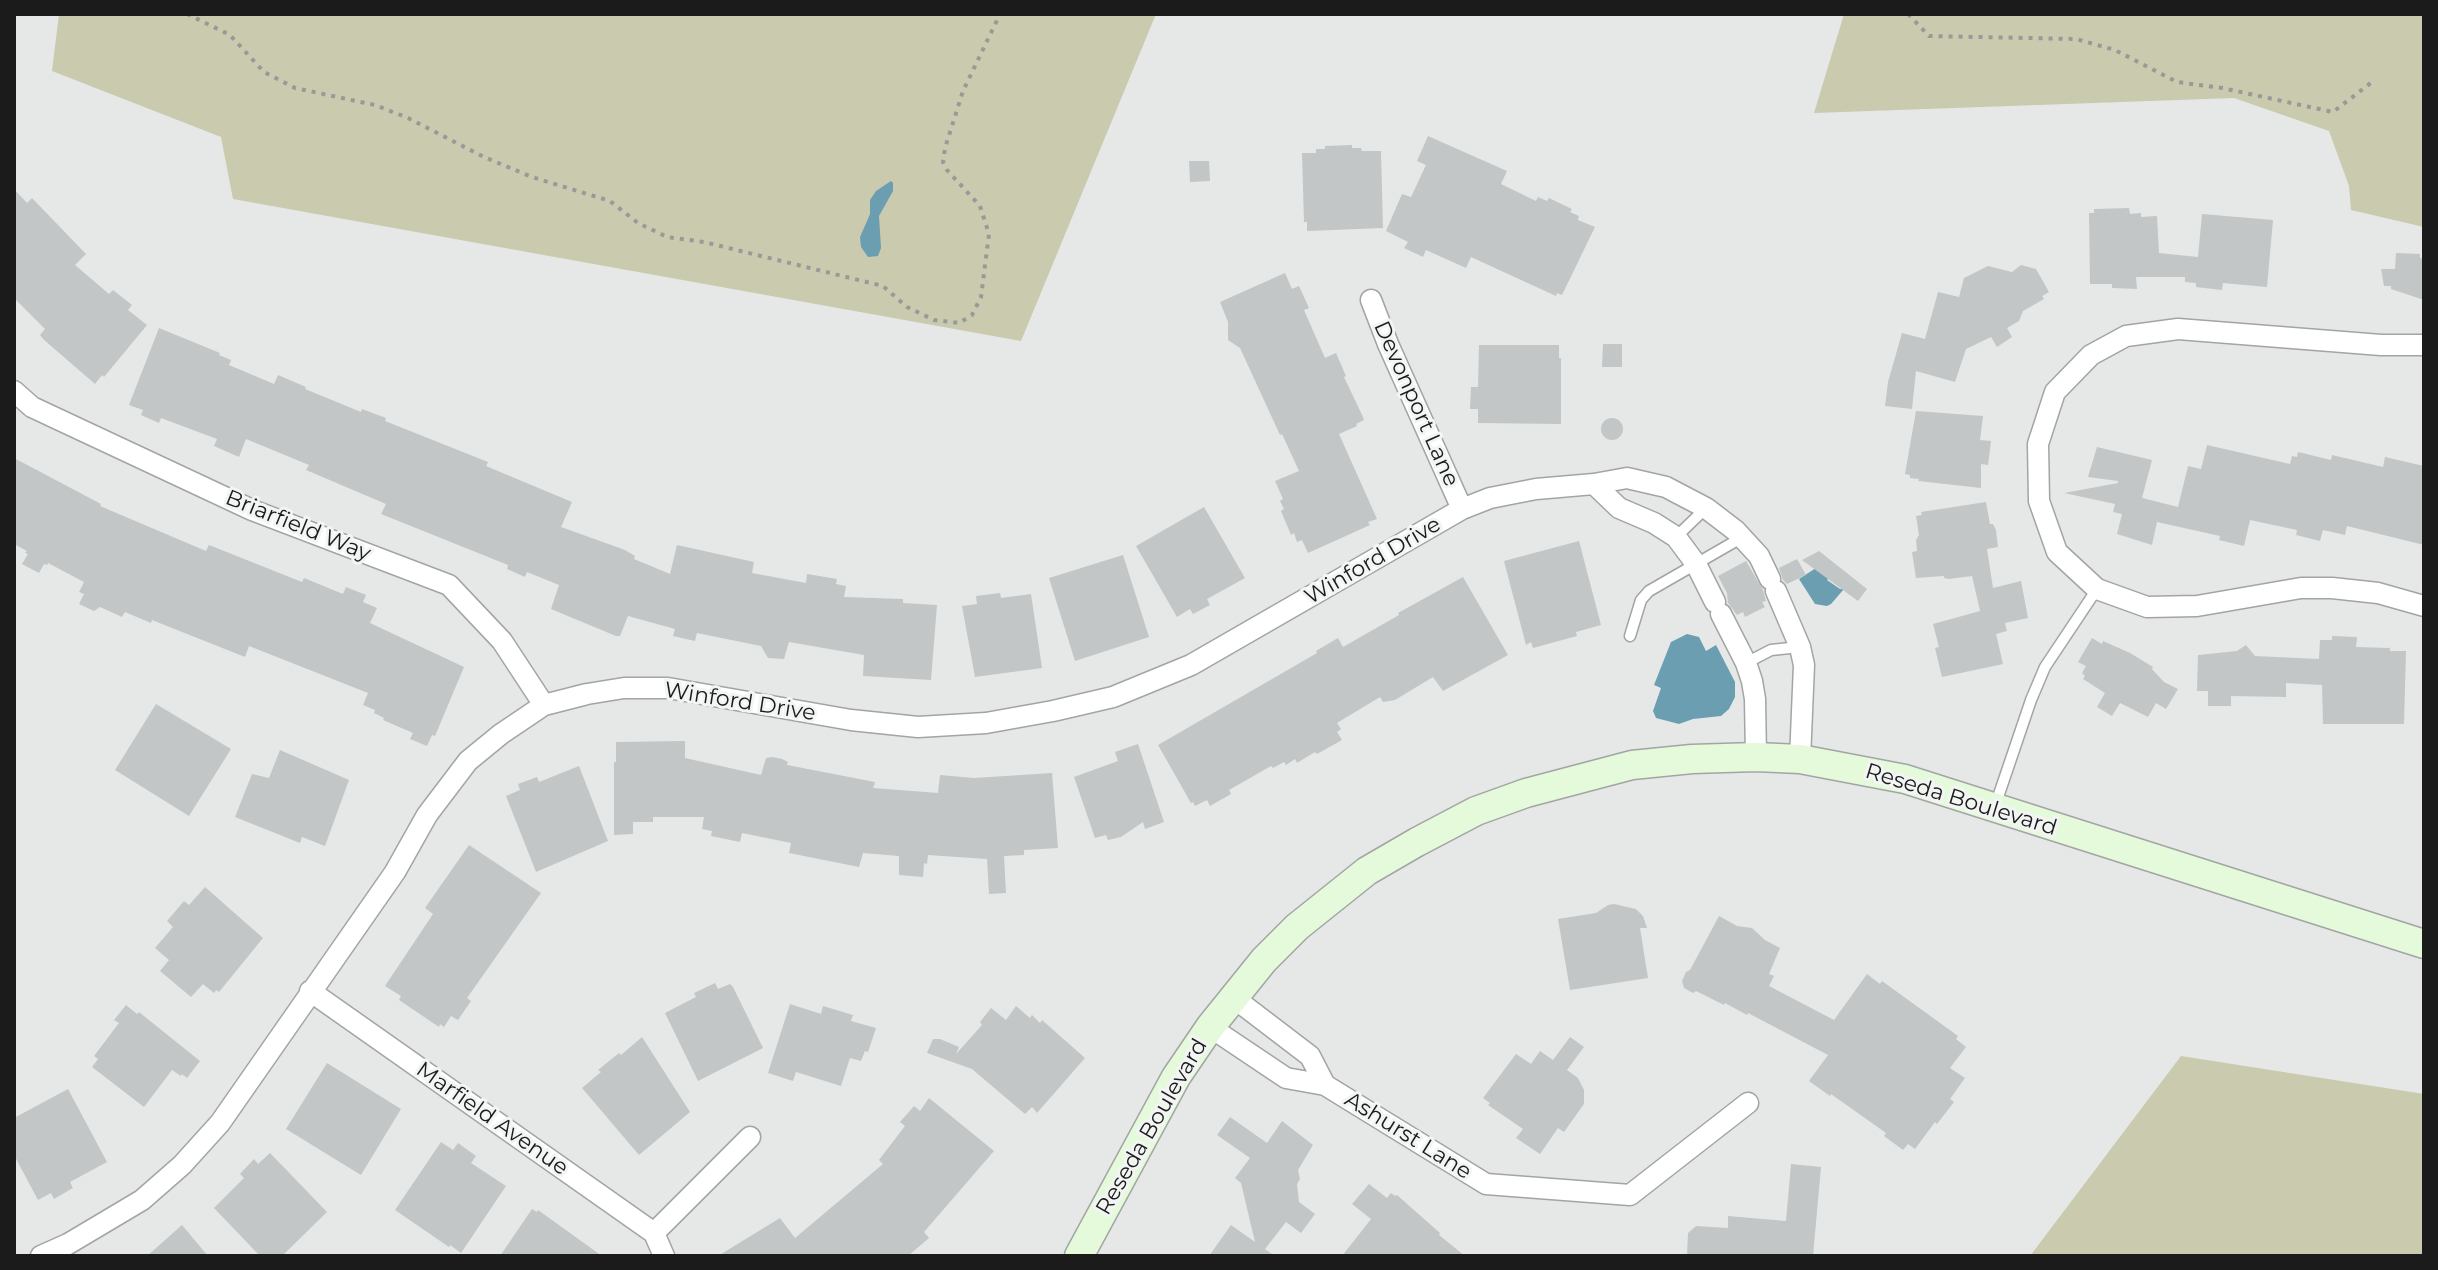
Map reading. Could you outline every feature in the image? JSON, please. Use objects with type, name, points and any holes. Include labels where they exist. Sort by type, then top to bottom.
[{"type":"main road","name":"Reseda Boulevard","points":[[1079,1256],[1176,1077],[1210,1027],[1264,960],[1297,927],[1330,899],[1392,856],[1476,811],[1526,793],[1632,765],[1692,759],[1800,759],[1905,779],[2424,944]]},
{"type":"street","name":"Devonport Lane","points":[[1371,300],[1462,509]]},
{"type":"street","points":[[2424,345],[2381,345],[2178,329],[2126,336],[2091,355],[2055,392],[2038,444],[2039,501],[2057,552],[2097,589],[2147,607],[2197,606],[2301,588],[2378,593],[2424,606]]},
{"type":"street","name":"Briarfield Way","points":[[14,391],[32,407],[252,510],[449,585],[502,641],[544,705]]},
{"type":"street","name":"Winford Drive","points":[[41,1256],[68,1244],[142,1200],[182,1165],[220,1123],[395,872],[427,815],[468,761],[544,705],[624,688],[668,688],[851,720],[918,727],[986,723],[1053,711],[1113,697],[1191,665],[1462,509],[1490,498],[1536,489],[1627,478],[1666,487],[1706,508],[1759,556],[1800,647],[1804,665],[1800,759]]},
{"type":"street","points":[[1594,484],[1619,508],[1654,523],[1676,537],[1696,564],[1746,663],[1755,699],[1756,757]]},
{"type":"street","name":"Marfield Avenue","points":[[310,991],[654,1233]]},
{"type":"street","name":"Ashurst Lane","points":[[1234,998],[1310,1056],[1325,1085]]},
{"type":"street","name":"Ashurst Lane","points":[[1210,1027],[1286,1078],[1325,1085],[1486,1184],[1630,1195],[1748,1103]]},
{"type":"street","points":[[664,1256],[654,1233],[750,1137]]},
{"type":"lane","points":[[1676,537],[1706,508]]},
{"type":"lane","points":[[1630,636],[1641,600],[1649,591],[1741,538]]},
{"type":"lane","points":[[1994,808],[2045,667],[2097,589]]},
{"type":"lane","points":[[1746,663],[1771,650],[1800,647]]},
{"type":"path","points":[[187,14],[230,35],[264,72],[295,88],[375,105],[408,118],[532,177],[610,201],[638,223],[667,237],[704,242],[883,286],[907,307],[934,320],[959,323],[972,315],[981,297],[989,234],[980,206],[943,162],[963,91],[1000,14]]},
{"type":"path","points":[[1908,14],[1929,36],[2076,39],[2115,50],[2177,82],[2222,88],[2333,112],[2372,82]]},
{"type":"green space","points":[[59,14],[1156,14],[1021,341],[233,199],[221,137],[52,71]]},
{"type":"green space","points":[[1844,14],[2424,14],[2424,227],[2351,210],[2349,186],[2329,131],[2234,98],[1814,113]]},
{"type":"green space","points":[[2181,1056],[2424,1094],[2424,1256],[2030,1256]]},
{"type":"water","points":[[891,181],[893,191],[879,216],[881,248],[878,256],[868,257],[861,247],[860,237],[870,214],[870,200],[876,191]]},
{"type":"water","points":[[1819,566],[1831,575],[1827,580],[1844,589],[1827,606],[1815,604],[1799,579]]},
{"type":"water","points":[[1687,634],[1699,637],[1706,651],[1716,645],[1735,682],[1735,697],[1721,716],[1679,724],[1656,718],[1653,711],[1661,688],[1654,685],[1671,642]]},
{"type":"building","points":[[1428,136],[1507,171],[1501,184],[1536,201],[1538,197],[1547,201],[1549,198],[1572,209],[1570,212],[1579,216],[1578,220],[1595,227],[1562,295],[1557,293],[1556,296],[1471,257],[1466,268],[1426,250],[1423,257],[1404,248],[1408,242],[1386,231],[1402,194],[1411,197],[1426,165],[1417,161]]},
{"type":"building","points":[[1352,145],[1352,148],[1361,148],[1362,151],[1381,151],[1383,228],[1307,231],[1307,222],[1304,222],[1302,153],[1316,153],[1316,149],[1325,149],[1325,146]]},
{"type":"building","points":[[1189,161],[1209,161],[1210,181],[1190,182]]},
{"type":"building","points":[[14,189],[27,203],[32,198],[86,254],[75,265],[109,294],[113,290],[132,305],[128,310],[147,325],[95,384],[43,339],[40,335],[45,329],[14,298]]},
{"type":"building","points":[[2129,208],[2130,214],[2157,216],[2159,253],[2198,257],[2202,214],[2273,220],[2267,287],[2223,283],[2222,290],[2196,287],[2196,283],[2185,282],[2185,277],[2136,277],[2137,289],[2090,284],[2089,213],[2094,213],[2094,209]]},
{"type":"building","points":[[2396,253],[2420,254],[2420,258],[2424,259],[2424,300],[2384,286],[2381,269],[2395,269]]},
{"type":"building","points":[[2021,265],[2036,269],[2049,292],[2042,296],[2044,299],[2023,311],[2019,321],[2007,328],[2012,337],[1997,347],[1991,337],[1966,349],[1955,382],[1916,371],[1912,409],[1885,406],[1888,382],[1902,333],[1925,339],[1938,292],[1959,297],[1964,278],[1988,266],[2012,272]]},
{"type":"building","points":[[1285,273],[1292,289],[1299,286],[1309,308],[1304,310],[1325,358],[1336,353],[1363,417],[1364,420],[1357,426],[1339,434],[1377,519],[1308,553],[1302,540],[1297,542],[1294,533],[1291,535],[1281,511],[1284,509],[1280,501],[1283,499],[1275,481],[1299,471],[1240,348],[1228,340],[1228,322],[1220,302]]},
{"type":"building","points":[[159,328],[220,353],[231,360],[229,365],[274,384],[278,375],[305,389],[361,412],[362,409],[386,418],[385,421],[488,462],[486,466],[572,502],[561,527],[625,550],[635,556],[634,559],[670,574],[677,545],[754,562],[752,573],[806,583],[807,574],[837,579],[836,584],[846,586],[844,597],[903,599],[903,603],[937,605],[931,680],[863,676],[864,655],[789,642],[784,659],[768,658],[761,646],[697,633],[695,641],[673,636],[675,629],[628,616],[620,636],[616,636],[551,609],[559,585],[527,572],[525,577],[507,569],[508,565],[381,514],[386,504],[306,470],[309,465],[246,439],[239,457],[214,446],[217,439],[161,418],[159,423],[141,415],[143,410],[129,405]]},
{"type":"building","points":[[1603,344],[1622,344],[1622,367],[1602,367]]},
{"type":"building","points":[[1479,345],[1559,345],[1561,424],[1478,423],[1478,409],[1470,409],[1471,387],[1478,387]]},
{"type":"building","points":[[1916,411],[1983,416],[1980,440],[1991,441],[1988,465],[1981,464],[1981,488],[1918,481],[1905,474]]},
{"type":"building","points":[[1612,418],[1620,421],[1623,429],[1620,437],[1612,440],[1604,437],[1601,429],[1604,421]]},
{"type":"building","points":[[2207,445],[2290,464],[2292,456],[2297,457],[2298,452],[2331,460],[2332,455],[2383,467],[2385,457],[2424,466],[2424,545],[2347,526],[2345,535],[2323,530],[2320,541],[2296,535],[2297,530],[2250,520],[2244,546],[2219,540],[2220,536],[2157,522],[2152,545],[2117,534],[2122,514],[2113,512],[2115,504],[2064,493],[2118,483],[2088,477],[2097,447],[2152,460],[2142,498],[2178,507],[2188,466],[2201,469]]},
{"type":"building","points":[[14,458],[100,506],[206,551],[209,545],[302,582],[304,578],[343,594],[346,587],[366,595],[363,602],[377,608],[370,623],[464,667],[435,736],[432,735],[427,746],[410,739],[413,733],[383,720],[374,713],[375,710],[363,705],[368,693],[249,646],[245,657],[152,620],[151,623],[125,612],[122,617],[100,607],[94,611],[79,604],[84,594],[79,592],[84,582],[48,563],[39,573],[22,564],[28,554],[14,544]]},
{"type":"building","points":[[1986,502],[1990,524],[1996,530],[1998,547],[1987,549],[1993,588],[2021,581],[2028,618],[2005,623],[2007,631],[1996,634],[2003,664],[1942,677],[1933,624],[1980,611],[1972,576],[1916,578],[1912,552],[1917,551],[1919,535],[1916,516],[1922,515],[1921,512]]},
{"type":"building","points":[[1204,507],[1245,578],[1207,599],[1210,605],[1193,614],[1190,609],[1177,617],[1136,546]]},
{"type":"building","points":[[1579,541],[1601,625],[1576,632],[1577,636],[1533,648],[1531,642],[1526,645],[1504,561]]},
{"type":"building","points":[[1819,551],[1867,589],[1858,601],[1802,560]]},
{"type":"building","points":[[1123,555],[1149,637],[1075,661],[1049,578]]},
{"type":"building","points":[[1797,559],[1806,575],[1787,584],[1779,568]]},
{"type":"building","points":[[1746,561],[1766,601],[1762,602],[1765,607],[1745,617],[1743,612],[1737,615],[1728,603],[1727,593],[1718,576]]},
{"type":"building","points":[[1463,577],[1508,655],[1443,691],[1433,677],[1395,700],[1383,702],[1380,697],[1337,723],[1341,729],[1337,732],[1342,740],[1297,763],[1295,759],[1286,765],[1284,762],[1273,768],[1271,766],[1229,790],[1231,794],[1210,806],[1207,800],[1195,806],[1191,803],[1158,745],[1338,638],[1343,647]]},
{"type":"building","points":[[1000,593],[1001,598],[1031,594],[1042,668],[975,677],[962,606],[977,604],[976,596]]},
{"type":"building","points":[[2332,636],[2357,637],[2356,647],[2406,651],[2404,724],[2323,724],[2322,685],[2286,683],[2286,697],[2231,696],[2231,706],[2208,706],[2208,691],[2197,691],[2198,655],[2237,651],[2246,645],[2255,656],[2319,659],[2320,640],[2332,640]]},
{"type":"building","points":[[2092,638],[2130,653],[2153,667],[2164,682],[2178,689],[2166,709],[2156,703],[2148,717],[2120,703],[2112,716],[2097,707],[2105,693],[2083,679],[2086,666],[2078,662]]},
{"type":"building","points":[[156,704],[231,749],[189,816],[115,770]]},
{"type":"building","points":[[685,741],[685,758],[761,775],[766,758],[772,757],[788,762],[787,765],[875,782],[873,788],[938,793],[940,775],[974,778],[1052,773],[1058,848],[1024,850],[1024,855],[1004,856],[1006,893],[989,894],[987,859],[928,855],[923,877],[899,875],[899,856],[863,853],[859,867],[789,853],[791,843],[742,833],[740,842],[711,836],[712,831],[702,829],[704,817],[653,817],[653,822],[633,822],[633,834],[614,835],[616,742]]},
{"type":"building","points":[[1138,744],[1164,822],[1145,829],[1143,822],[1121,837],[1108,840],[1106,835],[1095,838],[1074,777],[1118,761],[1115,752]]},
{"type":"building","points":[[280,750],[349,780],[325,846],[302,837],[300,843],[235,817],[252,774],[269,778]]},
{"type":"building","points":[[579,766],[608,841],[536,872],[506,796],[520,790],[518,784],[537,777],[539,782]]},
{"type":"building","points":[[469,845],[541,893],[467,998],[471,1001],[458,1020],[451,1016],[444,1027],[440,1024],[439,1027],[399,1000],[401,996],[385,986],[433,914],[425,908]]},
{"type":"building","points":[[205,887],[263,938],[219,992],[216,990],[214,993],[203,984],[191,997],[160,971],[169,960],[155,948],[173,927],[167,921],[184,901],[189,905]]},
{"type":"building","points":[[1614,904],[1636,909],[1643,916],[1647,928],[1640,928],[1648,978],[1570,990],[1558,919],[1596,913]]},
{"type":"building","points":[[1719,916],[1737,926],[1752,928],[1780,948],[1769,974],[1774,976],[1769,986],[1834,1020],[1867,974],[1880,984],[1882,981],[1958,1036],[1956,1039],[1966,1047],[1950,1068],[1965,1078],[1950,1099],[1954,1102],[1915,1149],[1908,1144],[1903,1150],[1884,1136],[1886,1133],[1809,1081],[1828,1055],[1748,1013],[1684,988],[1682,981],[1686,972],[1690,970]]},
{"type":"building","points":[[715,983],[718,989],[730,984],[733,987],[763,1048],[698,1081],[665,1013]]},
{"type":"building","points":[[790,1004],[821,1014],[823,1006],[853,1015],[851,1021],[876,1028],[868,1052],[865,1051],[861,1061],[850,1058],[841,1086],[796,1072],[793,1081],[768,1073]]},
{"type":"building","points":[[126,1005],[200,1061],[187,1078],[172,1070],[144,1107],[92,1067],[98,1059],[94,1056],[119,1023],[114,1020]]},
{"type":"building","points":[[1016,1006],[1030,1018],[1032,1015],[1040,1023],[1042,1020],[1085,1058],[1037,1113],[1032,1107],[1025,1114],[972,1069],[927,1053],[933,1039],[940,1039],[959,1047],[956,1054],[982,1025],[980,1022],[991,1008],[1006,1020]]},
{"type":"building","points":[[642,1037],[690,1112],[639,1155],[582,1088],[601,1072],[598,1070]]},
{"type":"building","points":[[1570,1037],[1584,1047],[1567,1070],[1578,1078],[1584,1090],[1584,1104],[1564,1132],[1558,1128],[1540,1154],[1516,1138],[1523,1129],[1488,1105],[1490,1103],[1483,1098],[1516,1054],[1531,1064],[1540,1051],[1553,1060]]},
{"type":"building","points":[[327,1063],[401,1109],[361,1175],[286,1129]]},
{"type":"building","points":[[68,1089],[107,1162],[70,1182],[73,1188],[54,1199],[51,1193],[38,1200],[14,1155],[14,1118]]},
{"type":"building","points":[[929,1098],[994,1151],[924,1232],[929,1238],[908,1256],[718,1256],[780,1218],[795,1238],[883,1164],[879,1160],[905,1126],[900,1122],[914,1106],[920,1111]]},
{"type":"building","points":[[1230,1117],[1267,1143],[1282,1121],[1313,1145],[1298,1170],[1300,1179],[1297,1184],[1299,1202],[1315,1214],[1301,1233],[1286,1222],[1265,1249],[1275,1256],[1209,1256],[1231,1225],[1255,1242],[1241,1183],[1235,1178],[1250,1158],[1217,1135]]},
{"type":"building","points":[[441,1142],[453,1150],[458,1143],[476,1156],[471,1163],[506,1186],[461,1253],[395,1210]]},
{"type":"building","points":[[270,1153],[327,1212],[282,1256],[260,1256],[214,1208],[244,1178],[240,1174],[254,1159],[258,1164]]},
{"type":"building","points":[[1791,1164],[1821,1167],[1813,1256],[1687,1256],[1688,1233],[1696,1226],[1728,1228],[1728,1216],[1786,1221]]},
{"type":"building","points":[[1369,1184],[1387,1198],[1391,1193],[1397,1195],[1465,1256],[1342,1256],[1371,1219],[1352,1204]]},
{"type":"building","points":[[532,1209],[538,1210],[602,1256],[500,1256]]},
{"type":"building","points":[[182,1225],[208,1256],[147,1256]]}]
